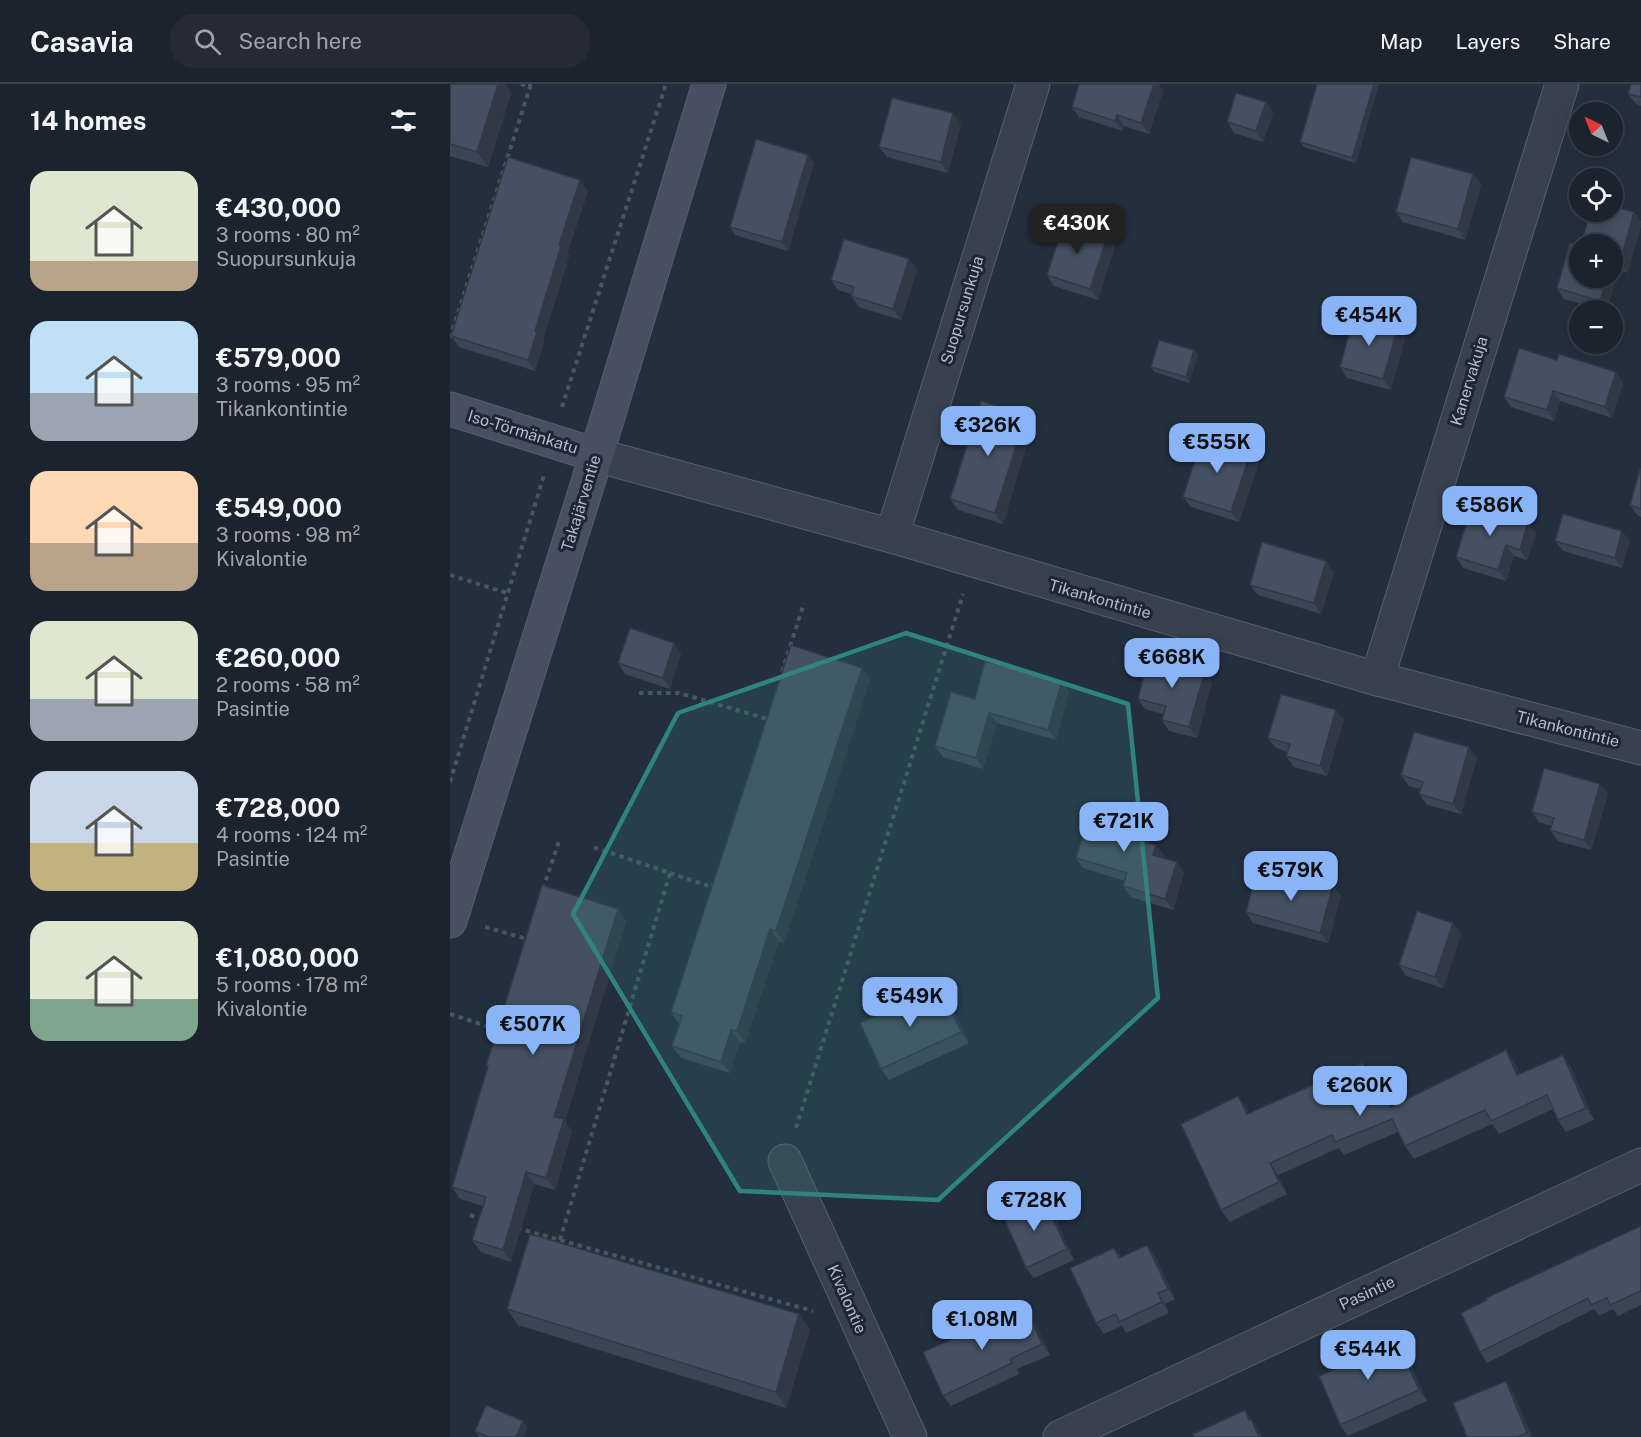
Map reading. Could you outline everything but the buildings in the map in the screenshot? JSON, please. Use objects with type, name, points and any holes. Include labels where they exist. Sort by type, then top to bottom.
[{"type":"street","name":"Takajärventie","points":[[451,919],[709,84]]},
{"type":"street","name":"Suopursunkuja","points":[[892,536],[1033,84]]},
{"type":"street","name":"Kanervakuja","points":[[1377,679],[1562,84]]},
{"type":"street","name":"Iso-Törmänkatu","points":[[450,409],[596,454]]},
{"type":"street","name":"Tikankontintie","points":[[596,454],[892,536],[1377,679],[1641,748]]},
{"type":"street","name":"Kivalontie","points":[[785,1161],[910,1437]]},
{"type":"street","name":"Pasintie","points":[[1060,1437],[1641,1165]]},
{"type":"path","points":[[450,338],[530,85],[521,84]]},
{"type":"path","points":[[785,1161],[974,562]]},
{"type":"path","points":[[450,575],[507,593]]},
{"type":"path","points":[[780,677],[804,603]]},
{"type":"path","points":[[639,693],[679,693],[767,719],[770,709]]},
{"type":"path","points":[[542,894],[560,838]]},
{"type":"path","points":[[590,846],[712,887],[716,876]]},
{"type":"path","points":[[560,1240],[670,873]]},
{"type":"path","points":[[451,919],[527,939],[531,928]]},
{"type":"path","points":[[450,1014],[499,1030],[502,1019]]},
{"type":"path","points":[[470,1215],[493,1221]]},
{"type":"path","points":[[515,1228],[858,1324]]},
{"type":"highlighted area","points":[[906,633],[1128,704],[1158,998],[938,1200],[740,1191],[573,914],[678,713]]}]
